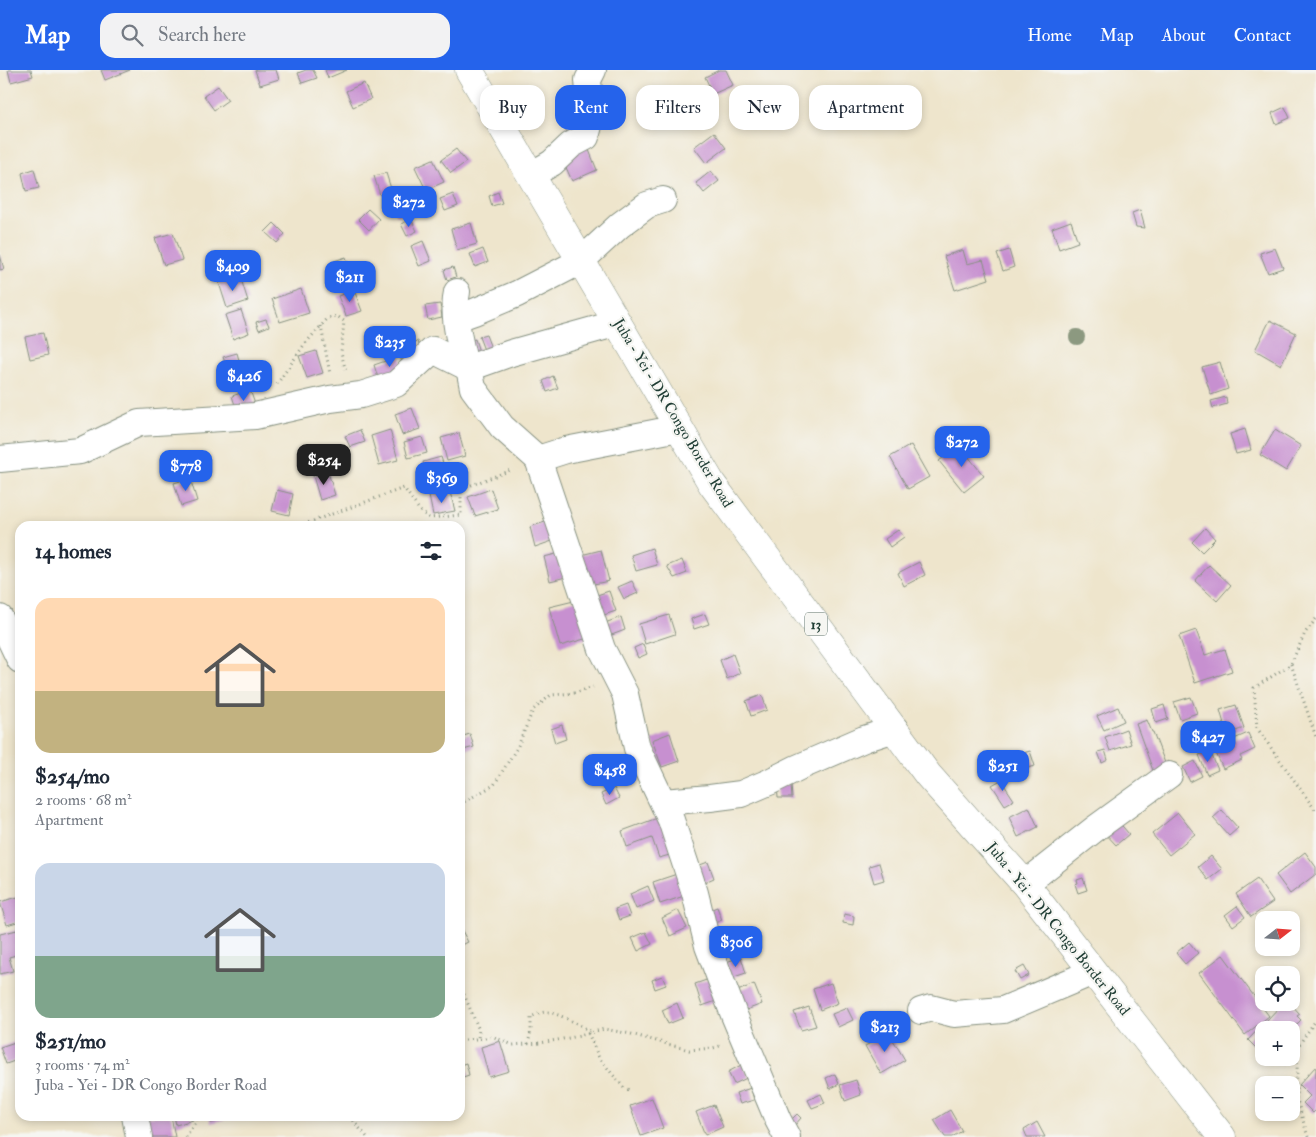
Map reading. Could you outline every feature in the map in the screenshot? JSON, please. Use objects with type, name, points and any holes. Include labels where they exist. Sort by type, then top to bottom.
[{"type":"main road","name":"Juba - Yei - DR Congo Border Road","points":[[469,70],[712,484],[928,775],[1025,884],[1219,1136]]},
{"type":"street","points":[[531,175],[552,163],[571,145],[586,137],[591,118],[588,80],[593,70]]},
{"type":"street","points":[[457,318],[517,294],[581,261],[620,225],[647,205],[663,200]]},
{"type":"street","points":[[457,292],[455,301],[459,336],[473,388],[502,427],[538,460],[602,649],[625,694],[637,748],[671,820],[695,893],[708,946],[778,1120],[787,1137]]},
{"type":"street","points":[[0,459],[80,451],[138,423],[263,414],[294,406],[361,395],[396,384],[433,350],[467,367],[618,323]]},
{"type":"street","points":[[538,460],[566,450],[679,428]]},
{"type":"street","points":[[0,618],[15,650]]},
{"type":"street","points":[[662,802],[741,794],[864,739],[894,730]]},
{"type":"street","points":[[1025,884],[1096,828],[1169,775]]},
{"type":"street","points":[[921,1011],[931,1008],[954,1014],[1003,1010],[1093,972]]},
{"type":"street","points":[[135,1121],[139,1137]]},
{"type":"path","points":[[263,414],[279,381],[304,345],[328,318],[337,316],[344,321],[341,352],[343,397]]},
{"type":"path","points":[[321,326],[343,397]]},
{"type":"path","points":[[313,521],[404,488],[420,511],[429,518],[461,515],[462,489],[538,460]]},
{"type":"path","points":[[1316,618],[1305,633],[1291,664],[1254,688],[1257,728],[1316,811]]},
{"type":"path","points":[[1291,664],[1316,737]]},
{"type":"path","points":[[465,801],[494,785],[518,746],[533,710],[551,695],[575,693],[617,678]]},
{"type":"path","points":[[465,997],[479,1030],[478,1039]]},
{"type":"path","points":[[528,1044],[531,1031],[531,1017],[549,1012],[567,1019],[590,1033],[598,1058],[624,1088],[632,1091]]},
{"type":"path","points":[[1308,1137],[1296,1097],[1298,1046],[1316,1020]]},
{"type":"path","points":[[465,1040],[494,1037],[513,1045],[528,1044],[580,1036],[604,1029],[631,1034],[689,1050],[713,1048],[745,1040]]},
{"type":"path","points":[[186,1137],[196,1121]]},
{"type":"path","points":[[354,1121],[367,1137]]},
{"type":"building","points":[[8,70],[31,70],[33,76],[11,82]]},
{"type":"building","points":[[101,70],[130,70],[105,80]]},
{"type":"building","points":[[255,70],[276,70],[279,79],[260,85]]},
{"type":"building","points":[[313,70],[317,78],[302,83],[298,73]]},
{"type":"building","points":[[325,70],[347,70],[328,78]]},
{"type":"building","points":[[719,70],[726,70],[733,85],[729,85],[729,87],[719,91],[719,85],[709,85],[705,77]]},
{"type":"building","points":[[364,83],[371,99],[353,107],[346,91]]},
{"type":"building","points":[[218,86],[228,100],[214,110],[204,96]]},
{"type":"building","points":[[1285,107],[1290,118],[1276,124],[1272,113]]},
{"type":"building","points":[[566,130],[575,130],[570,141]]},
{"type":"building","points":[[714,132],[726,148],[706,163],[694,147]]},
{"type":"building","points":[[587,145],[597,170],[572,181],[561,156]]},
{"type":"building","points":[[456,149],[466,162],[451,173],[441,160]]},
{"type":"building","points":[[433,159],[444,182],[426,190],[415,167]]},
{"type":"building","points":[[34,169],[39,188],[26,191],[22,173]]},
{"type":"building","points":[[711,171],[719,181],[704,193],[696,183]]},
{"type":"building","points":[[386,173],[392,192],[380,195],[374,176]]},
{"type":"building","points":[[498,192],[502,203],[492,206],[489,196]]},
{"type":"building","points":[[453,194],[458,206],[445,211],[440,199]]},
{"type":"building","points":[[404,199],[408,210],[396,216],[391,204]]},
{"type":"building","points":[[368,209],[379,219],[369,230],[358,219]]},
{"type":"building","points":[[1140,210],[1145,228],[1136,227],[1132,213]]},
{"type":"building","points":[[411,219],[417,231],[407,236],[401,224]]},
{"type":"building","points":[[1071,221],[1078,242],[1059,249],[1052,228]]},
{"type":"building","points":[[274,223],[285,234],[277,243],[265,232]]},
{"type":"building","points":[[471,223],[477,244],[457,250],[451,229]]},
{"type":"building","points":[[173,233],[182,260],[164,265],[155,238]]},
{"type":"building","points":[[423,241],[431,261],[419,266],[411,246]]},
{"type":"building","points":[[1275,248],[1283,268],[1268,273],[1260,253]]},
{"type":"building","points":[[483,249],[488,262],[475,267],[470,254]]},
{"type":"building","points":[[963,250],[967,264],[983,260],[989,279],[955,290],[944,256]]},
{"type":"building","points":[[1009,250],[1014,267],[1003,271],[997,254]]},
{"type":"building","points":[[0,255],[4,269],[0,270]]},
{"type":"building","points":[[346,257],[351,271],[339,275],[334,261]]},
{"type":"building","points":[[453,267],[456,277],[447,280],[444,270]]},
{"type":"building","points":[[240,276],[248,301],[227,308],[219,283]]},
{"type":"building","points":[[301,289],[309,313],[280,322],[272,299]]},
{"type":"building","points":[[354,290],[362,311],[346,316],[338,296]]},
{"type":"building","points":[[440,304],[442,317],[428,320],[425,306]]},
{"type":"building","points":[[241,310],[249,333],[233,339],[225,315]]},
{"type":"building","points":[[266,319],[269,326],[259,330],[256,322]]},
{"type":"building","points":[[1270,320],[1296,333],[1281,365],[1255,350]]},
{"type":"building","points":[[43,333],[48,355],[30,359],[25,337]]},
{"type":"building","points":[[486,335],[491,348],[484,350],[479,337]]},
{"type":"building","points":[[475,339],[479,352],[472,355],[467,342]]},
{"type":"building","points":[[418,341],[421,352],[409,356],[406,345]]},
{"type":"building","points":[[316,351],[323,373],[307,378],[299,356]]},
{"type":"building","points":[[237,353],[241,367],[228,371],[223,357]]},
{"type":"building","points":[[400,356],[405,372],[379,381],[374,365]]},
{"type":"building","points":[[1220,362],[1228,389],[1211,395],[1202,367]]},
{"type":"building","points":[[553,376],[558,388],[547,392],[543,381]]},
{"type":"building","points":[[250,390],[256,407],[238,414],[232,396]]},
{"type":"building","points":[[1226,397],[1227,404],[1213,408],[1211,401]]},
{"type":"building","points":[[412,408],[420,429],[402,435],[395,414]]},
{"type":"building","points":[[1245,429],[1251,450],[1236,454],[1230,434]]},
{"type":"building","points":[[360,430],[365,442],[350,447],[345,436]]},
{"type":"building","points":[[390,430],[398,460],[379,465],[371,436]]},
{"type":"building","points":[[1275,430],[1301,446],[1286,471],[1260,455]]},
{"type":"building","points":[[459,433],[465,456],[447,461],[441,438]]},
{"type":"building","points":[[422,437],[427,453],[408,458],[404,442]]},
{"type":"building","points":[[911,445],[929,477],[908,489],[890,457]]},
{"type":"building","points":[[959,445],[984,476],[964,492],[939,461]]},
{"type":"building","points":[[441,457],[448,479],[430,485],[423,462]]},
{"type":"building","points":[[328,472],[335,495],[320,500],[313,476]]},
{"type":"building","points":[[190,478],[197,501],[181,506],[174,483]]},
{"type":"building","points":[[491,489],[498,509],[475,516],[468,497]]},
{"type":"building","points":[[277,490],[293,494],[289,515],[272,511]]},
{"type":"building","points":[[450,492],[455,511],[433,515],[429,496]]},
{"type":"building","points":[[548,521],[555,540],[535,547],[530,527]]},
{"type":"building","points":[[1205,528],[1215,539],[1202,552],[1192,542]]},
{"type":"building","points":[[898,530],[904,537],[890,547],[885,539]]},
{"type":"building","points":[[652,548],[657,565],[636,571],[631,555]]},
{"type":"building","points":[[601,550],[609,581],[584,586],[577,556]]},
{"type":"building","points":[[560,553],[566,577],[550,581],[544,557]]},
{"type":"building","points":[[682,560],[687,573],[674,578],[667,566]]},
{"type":"building","points":[[919,562],[925,575],[904,586],[898,573]]},
{"type":"building","points":[[1209,565],[1231,585],[1217,601],[1195,581]]},
{"type":"building","points":[[632,581],[638,593],[624,599],[618,587]]},
{"type":"building","points":[[609,591],[616,611],[601,616],[594,596]]},
{"type":"building","points":[[578,600],[588,638],[560,646],[549,607]]},
{"type":"building","points":[[705,614],[709,624],[694,629],[691,619]]},
{"type":"building","points":[[669,615],[675,634],[645,644],[639,624]]},
{"type":"building","points":[[621,617],[625,630],[609,636],[605,623]]},
{"type":"building","points":[[1196,630],[1205,655],[1225,649],[1232,671],[1195,683],[1179,636]]},
{"type":"building","points":[[643,644],[647,654],[638,658],[634,648]]},
{"type":"building","points":[[733,654],[740,673],[727,679],[720,660]]},
{"type":"building","points":[[762,695],[767,710],[751,716],[746,701]]},
{"type":"building","points":[[1191,697],[1197,713],[1180,719],[1174,702]]},
{"type":"building","points":[[1164,705],[1168,719],[1156,723],[1152,709]]},
{"type":"building","points":[[1236,705],[1244,728],[1227,734],[1220,710]]},
{"type":"building","points":[[1118,707],[1124,721],[1104,730],[1097,716]]},
{"type":"building","points":[[1147,720],[1165,763],[1168,761],[1171,770],[1155,776],[1136,724]]},
{"type":"building","points":[[562,725],[566,739],[555,743],[551,729]]},
{"type":"building","points":[[1126,729],[1131,744],[1110,751],[1105,737]]},
{"type":"building","points":[[670,733],[679,761],[662,767],[652,740]]},
{"type":"building","points":[[1248,733],[1255,749],[1240,756],[1242,760],[1223,769],[1212,744],[1232,736],[1234,739]]},
{"type":"building","points":[[470,734],[474,747],[465,750],[465,736]]},
{"type":"building","points":[[1105,750],[1108,760],[1102,763],[1098,752]]},
{"type":"building","points":[[1030,751],[1035,766],[1022,770],[1017,755]]},
{"type":"building","points":[[1210,751],[1218,770],[1207,775],[1199,755]]},
{"type":"building","points":[[1195,761],[1202,776],[1190,782],[1183,767]]},
{"type":"building","points":[[1001,780],[1014,800],[1005,805],[992,785]]},
{"type":"building","points":[[791,784],[792,798],[778,798],[777,785]]},
{"type":"building","points":[[614,788],[619,798],[606,805],[601,794]]},
{"type":"building","points":[[1029,807],[1038,827],[1018,837],[1009,817]]},
{"type":"building","points":[[1222,810],[1238,828],[1229,836],[1213,818]]},
{"type":"building","points":[[1178,813],[1195,834],[1169,855],[1152,834]]},
{"type":"building","points":[[660,817],[673,854],[659,858],[652,838],[627,847],[622,831]]},
{"type":"building","points":[[1117,820],[1129,834],[1116,845],[1104,832]]},
{"type":"building","points":[[1305,852],[1316,867],[1316,874],[1290,894],[1276,875]]},
{"type":"building","points":[[1211,856],[1222,869],[1208,880],[1198,867]]},
{"type":"building","points":[[708,862],[714,878],[698,885],[692,868]]},
{"type":"building","points":[[879,863],[884,880],[874,883],[869,866]]},
{"type":"building","points":[[683,872],[690,894],[660,904],[653,882]]},
{"type":"building","points":[[1083,878],[1087,890],[1078,893],[1075,884],[1078,883],[1077,880]]},
{"type":"building","points":[[1257,879],[1273,902],[1260,911],[1255,911],[1255,914],[1251,917],[1236,894]]},
{"type":"building","points":[[648,886],[654,901],[636,909],[630,894]]},
{"type":"building","points":[[15,898],[15,923],[7,925],[0,902]]},
{"type":"building","points":[[626,905],[630,916],[619,920],[615,909]]},
{"type":"building","points":[[1237,906],[1245,917],[1233,926],[1225,915]]},
{"type":"building","points":[[717,907],[722,920],[707,926],[702,913]]},
{"type":"building","points":[[678,910],[687,928],[670,936],[662,918]]},
{"type":"building","points":[[844,914],[854,916],[853,925],[843,923]]},
{"type":"building","points":[[15,930],[15,955],[9,957],[13,971],[0,974],[0,934]]},
{"type":"building","points":[[646,932],[652,944],[638,951],[632,938]]},
{"type":"building","points":[[1189,942],[1198,953],[1185,964],[1176,953]]},
{"type":"building","points":[[1223,955],[1255,997],[1255,1011],[1265,1011],[1269,1016],[1263,1021],[1255,1021],[1255,1027],[1245,1035],[1199,973]]},
{"type":"building","points":[[741,957],[746,973],[731,978],[726,962]]},
{"type":"building","points":[[1024,966],[1029,975],[1020,980],[1015,971]]},
{"type":"building","points":[[662,976],[666,985],[655,989],[652,980]]},
{"type":"building","points":[[712,978],[719,1000],[702,1006],[695,984]]},
{"type":"building","points":[[831,983],[838,1003],[820,1010],[813,989]]},
{"type":"building","points":[[754,984],[762,1004],[741,1012],[733,993]]},
{"type":"building","points":[[677,1003],[683,1018],[668,1024],[662,1010]]},
{"type":"building","points":[[809,1007],[816,1026],[801,1030],[794,1012]]},
{"type":"building","points":[[847,1008],[853,1020],[838,1027],[832,1014]]},
{"type":"building","points":[[1275,1011],[1297,1011],[1300,1014],[1297,1016],[1301,1020],[1300,1021],[1266,1021]]},
{"type":"building","points":[[889,1033],[905,1060],[881,1074],[865,1046]]},
{"type":"building","points":[[1255,1033],[1255,1047],[1248,1040]]},
{"type":"building","points":[[500,1041],[509,1071],[489,1077],[481,1047]]},
{"type":"building","points":[[15,1042],[15,1061],[6,1064],[0,1047]]},
{"type":"building","points":[[465,1063],[469,1075],[465,1076]]},
{"type":"building","points":[[743,1064],[749,1077],[734,1084],[728,1072]]},
{"type":"building","points":[[1315,1067],[1316,1110],[1313,1113],[1303,1103],[1310,1096],[1300,1084]]},
{"type":"building","points":[[835,1074],[839,1084],[830,1089],[826,1078]]},
{"type":"building","points":[[856,1080],[861,1095],[845,1101],[840,1085]]},
{"type":"building","points":[[751,1088],[754,1100],[740,1104],[736,1093]]},
{"type":"building","points":[[821,1094],[825,1103],[812,1108],[808,1100]]},
{"type":"building","points":[[652,1098],[663,1128],[641,1136],[630,1106]]},
{"type":"building","points":[[714,1105],[723,1127],[705,1135],[696,1112]]},
{"type":"building","points":[[950,1110],[962,1131],[952,1137],[945,1137],[934,1120]]},
{"type":"building","points":[[797,1114],[801,1118],[795,1125],[792,1119]]},
{"type":"building","points":[[146,1121],[172,1121],[175,1137],[150,1137]]},
{"type":"building","points":[[175,1121],[190,1121],[176,1125]]},
{"type":"building","points":[[1037,1122],[1045,1137],[1027,1137],[1024,1130]]}]
